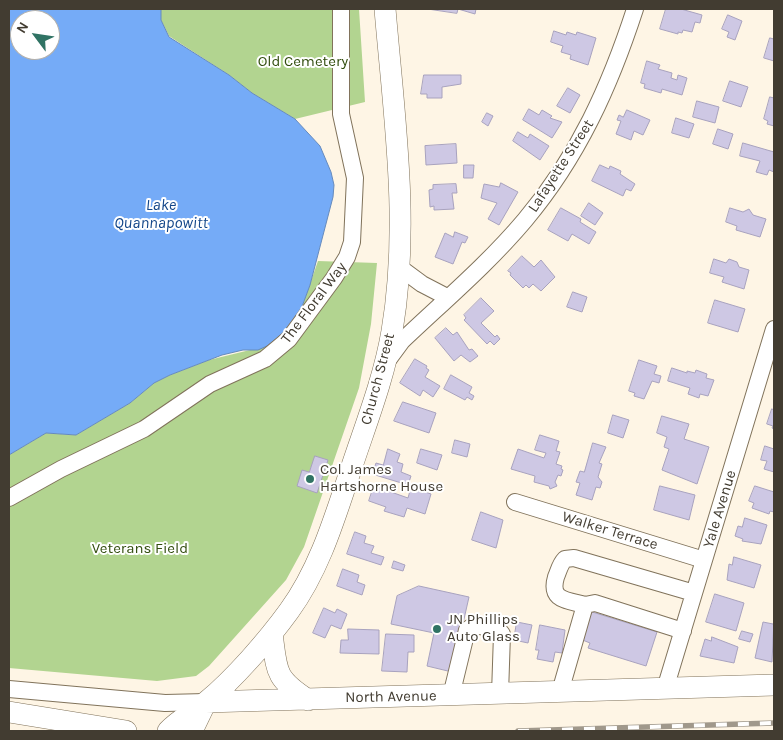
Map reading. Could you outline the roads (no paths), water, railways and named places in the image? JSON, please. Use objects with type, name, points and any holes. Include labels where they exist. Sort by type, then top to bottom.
[{"type":"main road","name":"Church Street","points":[[206,702],[272,633],[300,596],[316,564],[347,482],[384,366],[392,331],[399,267],[401,217],[384,9]]},
{"type":"main road","points":[[272,633],[280,676],[287,686],[308,700]]},
{"type":"main road","name":"North Avenue","points":[[206,702],[774,686]]},
{"type":"main road","points":[[168,731],[176,722],[206,702]]},
{"type":"main road","points":[[192,731],[206,702]]},
{"type":"main road","points":[[9,712],[126,731]]},
{"type":"street","name":"The Floral Way","points":[[9,498],[61,469],[144,429],[210,384],[265,359],[289,339],[334,278],[347,257],[352,242],[355,178],[341,114],[340,9]]},
{"type":"street","name":"Lafayette Street","points":[[384,366],[402,341],[498,250],[525,220],[568,159],[602,100],[617,65],[635,9]]},
{"type":"street","points":[[399,267],[422,284],[447,297]]},
{"type":"street","name":"Yale Avenue","points":[[665,689],[774,329]]},
{"type":"street","name":"Walker Terrace","points":[[515,502],[704,560]]},
{"type":"street","points":[[683,631],[597,604],[585,605],[560,597],[555,593],[554,584],[560,564],[565,559],[574,558],[694,593]]},
{"type":"street","points":[[560,692],[585,605]]},
{"type":"street","points":[[451,696],[467,630],[474,625],[497,629],[502,633],[500,694]]},
{"type":"street","name":"North Avenue","points":[[9,689],[165,703],[206,702]]},
{"type":"water","name":"Lake Quannapowitt","points":[[9,9],[161,9],[161,20],[169,37],[229,75],[252,93],[295,119],[320,146],[331,172],[334,185],[333,197],[310,285],[300,312],[284,333],[267,346],[258,350],[243,350],[222,355],[170,375],[154,383],[130,403],[76,435],[46,433],[9,455]]},
{"type":"railway","points":[[518,731],[774,723]]},
{"type":"place","name":"Col. James Hartshorne House","points":[[310,479]]},
{"type":"place","name":"JN Phillips Auto Glass","points":[[437,629]]},
{"type":"park label","name":"Old Cemetery","points":[[303,62]]},
{"type":"park label","name":"Veterans Field","points":[[140,549]]}]
